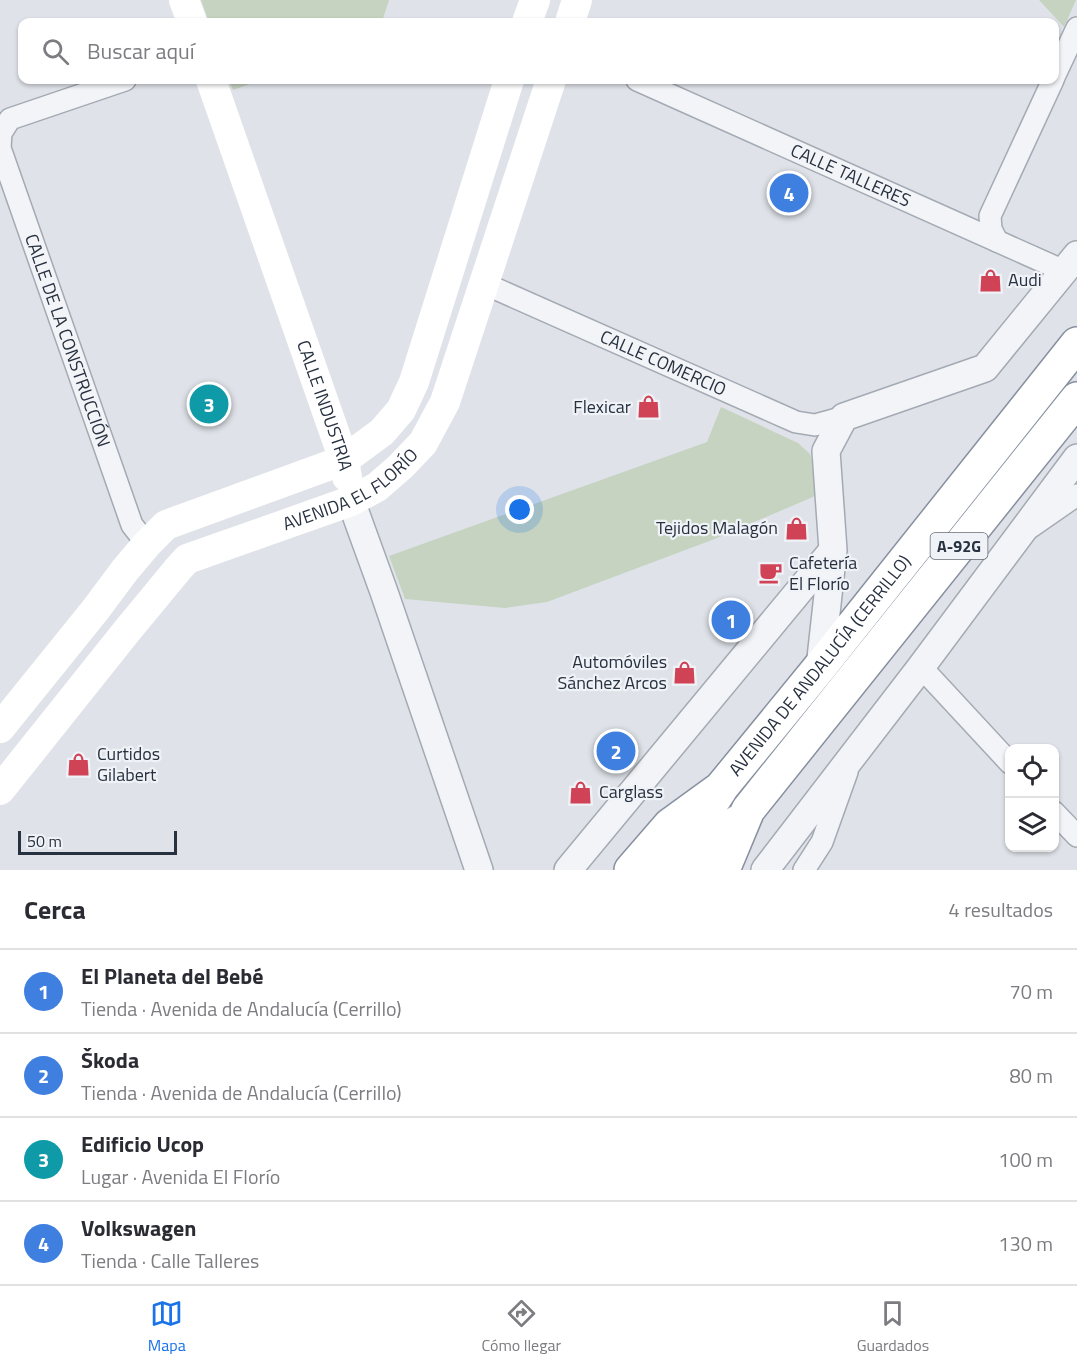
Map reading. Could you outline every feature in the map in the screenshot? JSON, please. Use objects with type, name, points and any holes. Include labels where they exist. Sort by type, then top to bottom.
[{"type":"main road","points":[[184,0],[191,18]]},
{"type":"main road","points":[[528,18],[534,0]]},
{"type":"main road","points":[[571,18],[577,0]]},
{"type":"main road","name":"CALLE INDUSTRIA","points":[[212,84],[344,460],[351,501]]},
{"type":"main road","name":"AVENIDA EL FLORÍO","points":[[0,728],[147,544],[166,525],[344,460],[382,432],[401,410],[414,382],[508,84]]},
{"type":"main road","name":"AVENIDA EL FLORÍO","points":[[0,790],[187,560],[351,501],[378,488],[423,442],[445,402],[550,84]]},
{"type":"main road","points":[[449,269],[485,284]]},
{"type":"main road","name":"AVENIDA DE ANDALUCÍA (CERRILLO)","points":[[663,870],[686,841],[721,788],[1077,344]]},
{"type":"main road","name":"AVENIDA DE ANDALUCÍA (CERRILLO)","points":[[700,870],[1077,399]]},
{"type":"main road","points":[[147,544],[178,569]]},
{"type":"main road","name":"AVENIDA DE ANDALUCÍA (CERRILLO)","points":[[631,870],[670,825],[721,788]]},
{"type":"main road","name":"AVENIDA DE ANDALUCÍA (CERRILLO)","points":[[723,870],[748,810]]},
{"type":"street","points":[[1062,71],[1077,28]]},
{"type":"street","points":[[0,133],[10,119],[113,84]]},
{"type":"street","name":"CALLE TALLERES","points":[[646,84],[997,241],[1071,263]]},
{"type":"street","points":[[997,241],[991,229],[990,216],[1056,84]]},
{"type":"street","name":"CALLE DE LA CONSTRUCCIÓN","points":[[0,133],[0,148],[132,525],[147,544]]},
{"type":"street","points":[[820,667],[833,550],[826,451],[844,417],[985,368],[1071,263]]},
{"type":"street","name":"CALLE COMERCIO","points":[[485,284],[796,423],[815,425],[844,417]]},
{"type":"street","points":[[765,870],[1077,459]]},
{"type":"street","points":[[1023,533],[1077,495]]},
{"type":"street","name":"CALLE INDUSTRIA","points":[[351,501],[479,869]]},
{"type":"street","points":[[568,870],[833,550]]},
{"type":"street","points":[[921,667],[1005,758]]},
{"type":"street","points":[[804,870],[822,842],[853,757]]},
{"type":"street","points":[[1059,817],[1077,836]]},
{"type":"green space","points":[[201,0],[389,0],[383,18],[208,18]]},
{"type":"green space","points":[[1039,0],[1076,0],[1064,27],[1059,18],[1056,18]]},
{"type":"green space","points":[[231,84],[250,84],[233,90]]},
{"type":"green space","points":[[721,407],[798,443],[810,454],[815,471],[817,494],[712,540],[547,602],[505,608],[405,599],[389,556],[707,442]]},
{"type":"place","name":"Volkswagen","points":[[789,193]]},
{"type":"place","name":"Audi","points":[[990,280]]},
{"type":"place","name":"Edificio Ucop","points":[[209,404]]},
{"type":"place","name":"Flexicar","points":[[649,407]]},
{"type":"place","name":"Tejidos Malagón","points":[[796,528]]},
{"type":"place","name":"Cafetería El Florío","points":[[771,573]]},
{"type":"place","name":"El Planeta del Bebé","points":[[731,620]]},
{"type":"place","name":"Automóviles Sánchez Arcos","points":[[685,672]]},
{"type":"place","name":"Škoda","points":[[616,751]]},
{"type":"place","name":"Curtidos Gilabert","points":[[79,764]]},
{"type":"place","name":"Carglass","points":[[581,792]]}]
